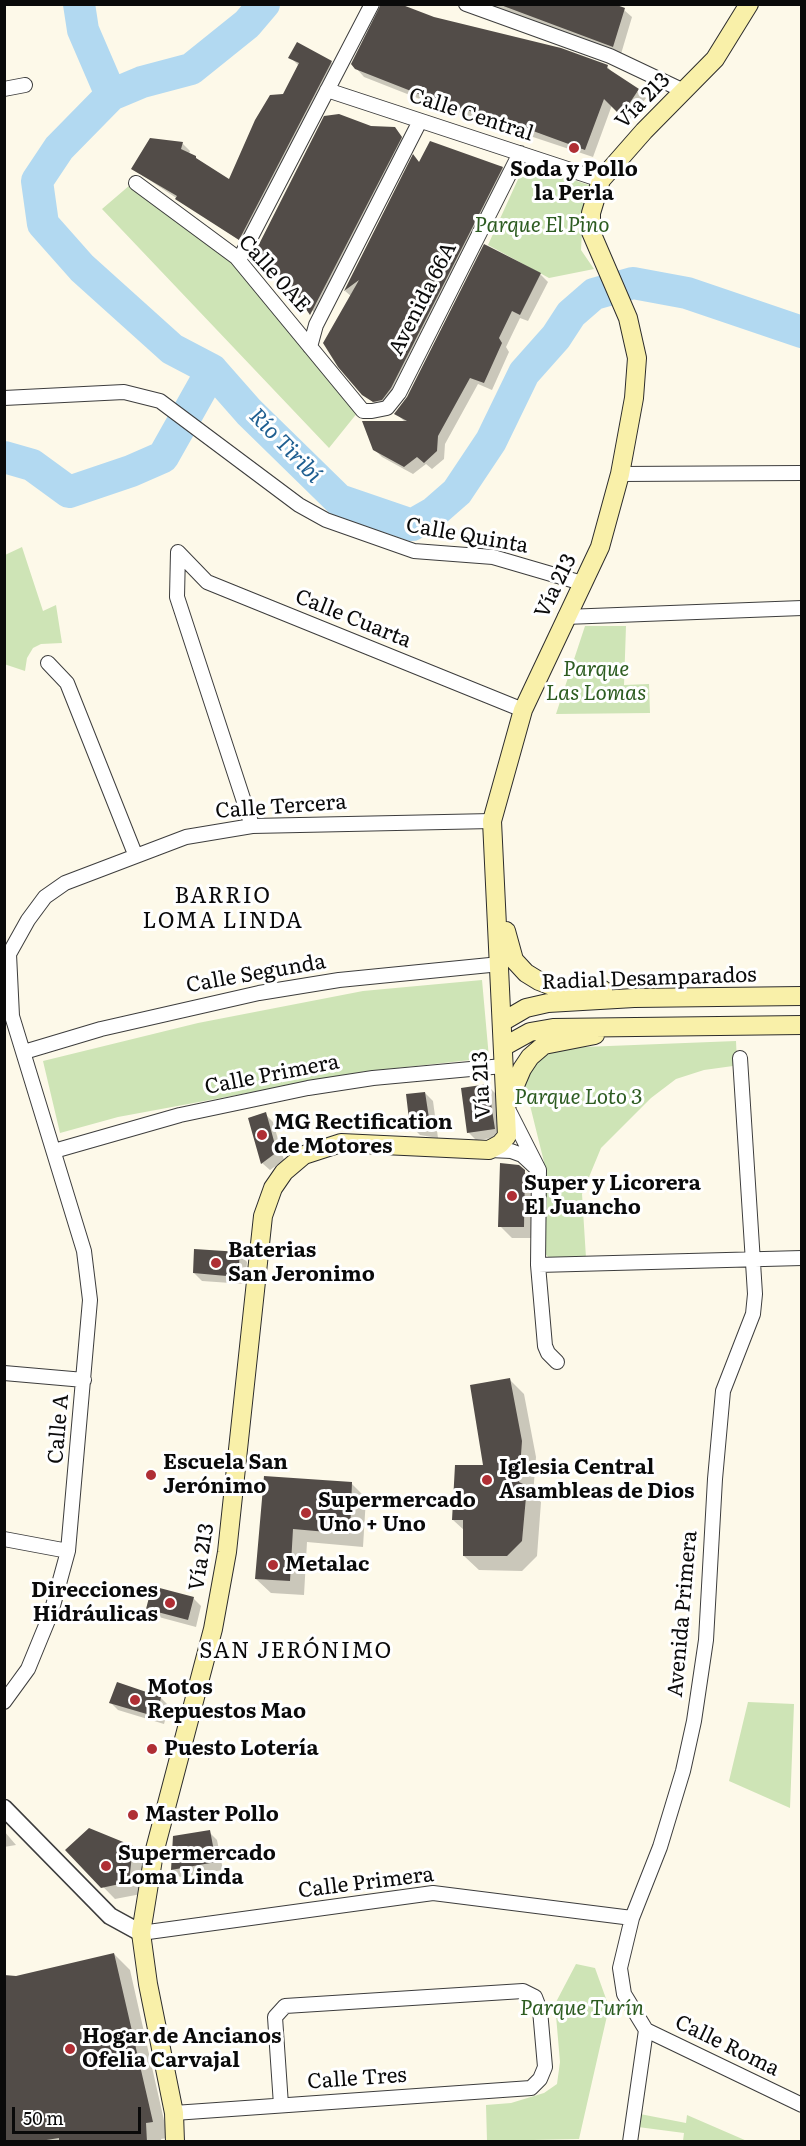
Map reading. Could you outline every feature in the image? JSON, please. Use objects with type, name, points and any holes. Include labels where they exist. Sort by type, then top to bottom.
[{"type":"main road","name":"Vía 213","points":[[175,2142],[174,2113],[148,1984],[141,1933],[154,1853],[213,1629],[226,1551],[263,1216],[273,1188],[284,1172],[304,1155],[341,1143],[489,1150],[500,1144],[507,1136],[492,821],[523,710],[600,547],[620,474],[634,398],[637,358],[628,318],[591,232],[591,213],[601,180],[644,131],[715,59],[747,5]]},
{"type":"main road","points":[[495,895],[514,960],[526,973],[552,986]]},
{"type":"main road","points":[[500,964],[515,977],[533,985],[606,990],[634,998]]},
{"type":"main road","name":"Radial Desamparados","points":[[502,1022],[526,1008],[548,1003],[634,998],[801,996]]},
{"type":"main road","points":[[503,1047],[530,1032],[553,1028],[801,1025]]},
{"type":"main road","points":[[506,1105],[526,1063],[544,1045],[630,1026]]},
{"type":"street","points":[[239,260],[372,4]]},
{"type":"street","points":[[466,4],[610,56],[684,91]]},
{"type":"street","points":[[4,89],[25,85]]},
{"type":"street","name":"Calle Central","points":[[327,90],[601,180]]},
{"type":"street","points":[[310,346],[320,317],[420,121]]},
{"type":"street","name":"Avenida 66A","points":[[363,411],[387,408],[393,404],[520,153]]},
{"type":"street","name":"Calle 0AE","points":[[136,183],[239,260],[363,411]]},
{"type":"street","name":"Calle Quinta","points":[[4,399],[124,392],[160,401],[299,505],[326,520],[414,551],[493,557],[582,583]]},
{"type":"street","points":[[620,474],[801,473]]},
{"type":"street","name":"Calle Cuarta","points":[[252,826],[177,597],[178,552],[207,582],[523,710]]},
{"type":"street","points":[[565,617],[801,608]]},
{"type":"street","points":[[48,663],[67,683],[135,854]]},
{"type":"street","name":"Calle Tercera","points":[[7,953],[45,897],[65,883],[135,854],[186,837],[252,826],[492,821]]},
{"type":"street","name":"Calle A","points":[[4,1702],[28,1670],[51,1613],[68,1551],[90,1300],[84,1251],[12,1016],[7,953]]},
{"type":"street","name":"Calle Segunda","points":[[24,1052],[146,1018],[259,993],[339,980],[500,964]]},
{"type":"street","name":"Avenida Primera","points":[[632,1918],[660,1847],[683,1771],[694,1722],[707,1631],[715,1479],[723,1391],[753,1314],[741,1058]]},
{"type":"street","name":"Calle Primera","points":[[54,1151],[180,1115],[276,1094],[373,1078],[503,1066]]},
{"type":"street","points":[[506,1105],[538,1170],[538,1265],[545,1346],[557,1362]]},
{"type":"street","points":[[489,1150],[500,1149],[522,1155],[538,1170]]},
{"type":"street","points":[[538,1265],[801,1258]]},
{"type":"street","points":[[4,1372],[84,1380]]},
{"type":"street","points":[[4,1539],[68,1551]]},
{"type":"street","points":[[4,1808],[110,1916],[141,1933]]},
{"type":"street","name":"Calle Primera","points":[[141,1933],[433,1893],[632,1918]]},
{"type":"street","name":"Calle Roma","points":[[632,1918],[622,1955],[621,1981],[630,2006],[646,2030],[801,2105]]},
{"type":"street","name":"Calle Tres","points":[[174,2113],[531,2088],[540,2079],[545,2067],[540,2010],[535,1997],[523,1991],[285,2006],[275,2017],[280,2105]]},
{"type":"street","points":[[630,2142],[646,2030]]},
{"type":"green space","name":"Parque El Pino","points":[[525,164],[592,186],[582,231],[581,250],[594,269],[549,278],[488,245]]},
{"type":"green space","points":[[130,185],[234,263],[358,412],[329,448],[102,209]]},
{"type":"green space","points":[[22,547],[43,611],[56,605],[62,643],[41,644],[33,648],[27,658],[25,671],[4,664],[5,555]]},
{"type":"green space","name":"Parque Las Lomas","points":[[585,626],[626,626],[624,685],[649,684],[650,713],[556,714]]},
{"type":"green space","points":[[482,980],[489,1058],[361,1072],[118,1117],[60,1133],[43,1061],[198,1023],[363,991]]},
{"type":"green space","name":"Parque Loto 3","points":[[736,1041],[737,1063],[733,1066],[704,1070],[676,1079],[651,1098],[601,1148],[582,1194],[586,1258],[549,1258],[544,1252],[544,1162],[524,1081],[536,1061],[547,1052],[558,1048]]},
{"type":"green space","points":[[748,1702],[794,1704],[790,1808],[729,1781]]},
{"type":"green space","name":"Parque Turín","points":[[576,1964],[595,1968],[609,2007],[579,2139],[487,2141],[486,2105],[511,2103],[544,2093],[557,2084],[560,2062],[555,2004]]},
{"type":"green space","points":[[640,2114],[686,2123],[687,2115],[747,2141],[683,2141],[684,2133],[638,2127]]},
{"type":"building","points":[[381,4],[400,4],[434,17],[561,48],[608,65],[607,68],[639,89],[621,116],[604,99],[585,150],[514,124],[439,102],[355,69],[351,64]]},
{"type":"building","points":[[498,4],[614,4],[625,8],[613,47]]},
{"type":"building","points":[[297,42],[332,61],[239,240],[175,199],[177,196],[131,169],[150,138],[183,142],[181,149],[196,156],[229,179],[255,120],[270,95],[283,94],[299,63],[288,58]]},
{"type":"building","points":[[339,114],[371,126],[395,127],[402,137],[310,315],[285,278],[252,258],[324,116]]},
{"type":"building","points":[[430,141],[503,167],[391,388],[382,400],[373,402],[362,395],[338,367],[323,343],[359,280],[344,291],[413,154],[419,162]]},
{"type":"building","points":[[484,244],[541,273],[520,315],[512,311],[499,338],[502,343],[484,383],[470,378],[438,436],[437,451],[424,463],[417,457],[404,467],[373,450],[362,421],[407,421],[394,414],[407,397]]},
{"type":"building","points":[[488,1084],[495,1129],[467,1133],[461,1088]]},
{"type":"building","points":[[425,1092],[431,1131],[410,1128],[406,1094]]},
{"type":"building","name":"MG Rectification de Motores","points":[[266,1112],[277,1152],[261,1164],[248,1118]]},
{"type":"building","name":"Super y Licorera El Juancho","points":[[500,1163],[519,1165],[525,1170],[524,1227],[498,1227]]},
{"type":"building","name":"Baterias San Jeronimo","points":[[194,1249],[240,1252],[238,1277],[193,1273]]},
{"type":"building","points":[[510,1378],[522,1441],[519,1482],[527,1486],[522,1541],[507,1556],[463,1556],[463,1520],[452,1520],[455,1465],[483,1465],[470,1385]]},
{"type":"building","name":"Supermercado Uno + Uno","points":[[264,1476],[352,1482],[350,1534],[293,1529],[290,1581],[255,1579]]},
{"type":"building","name":"Direcciones Hidráulicas","points":[[152,1586],[194,1597],[188,1620],[146,1609]]},
{"type":"building","name":"Motos Repuestos Mao","points":[[117,1682],[161,1697],[157,1717],[109,1703]]},
{"type":"building","name":"Supermercado Loma Linda","points":[[89,1828],[133,1846],[129,1882],[101,1888],[65,1850]]},
{"type":"building","points":[[210,1830],[216,1862],[171,1870],[173,1836]]},
{"type":"building","name":"Hogar de Ancianos Ofelia Carvajal","points":[[114,1953],[153,2122],[146,2123],[147,2142],[59,2142],[59,2138],[34,2142],[4,2142],[4,1975],[16,1976]]},
{"type":"waterway","points":[[79,4],[83,30],[111,95]]},
{"type":"waterway","name":"Río Tiribí","points":[[264,4],[247,24],[191,69],[142,82],[111,95],[59,148],[37,181],[43,224],[82,268],[172,349],[212,370],[249,412],[339,500],[412,525],[433,513],[457,492],[491,441],[524,373],[556,337],[571,314],[594,294],[633,283],[687,293],[802,332]]},
{"type":"waterway","points":[[4,457],[32,465],[69,492],[131,471],[163,457],[212,370]]},
{"type":"place","name":"Soda y Pollo la Perla","points":[[574,148]]},
{"type":"place","name":"MG Rectification de Motores","points":[[262,1135]]},
{"type":"place","name":"Super y Licorera El Juancho","points":[[512,1196]]},
{"type":"place","name":"Baterias San Jeronimo","points":[[216,1263]]},
{"type":"place","name":"Escuela San Jerónimo","points":[[151,1475]]},
{"type":"place","name":"Iglesia Central Asambleas de Dios","points":[[487,1480]]},
{"type":"place","name":"Supermercado Uno + Uno","points":[[306,1513]]},
{"type":"place","name":"Metalac","points":[[273,1565]]},
{"type":"place","name":"Direcciones Hidráulicas","points":[[170,1603]]},
{"type":"place","name":"Motos Repuestos Mao","points":[[135,1700]]},
{"type":"place","name":"Puesto Lotería","points":[[152,1749]]},
{"type":"place","name":"Master Pollo","points":[[133,1815]]},
{"type":"place","name":"Supermercado Loma Linda","points":[[106,1866]]},
{"type":"place","name":"Hogar de Ancianos Ofelia Carvajal","points":[[70,2049]]},
{"type":"district","name":"BARRIO LOMA LINDA","points":[[223,910]]},
{"type":"district","name":"SAN JERÓNIMO","points":[[296,1652]]}]
